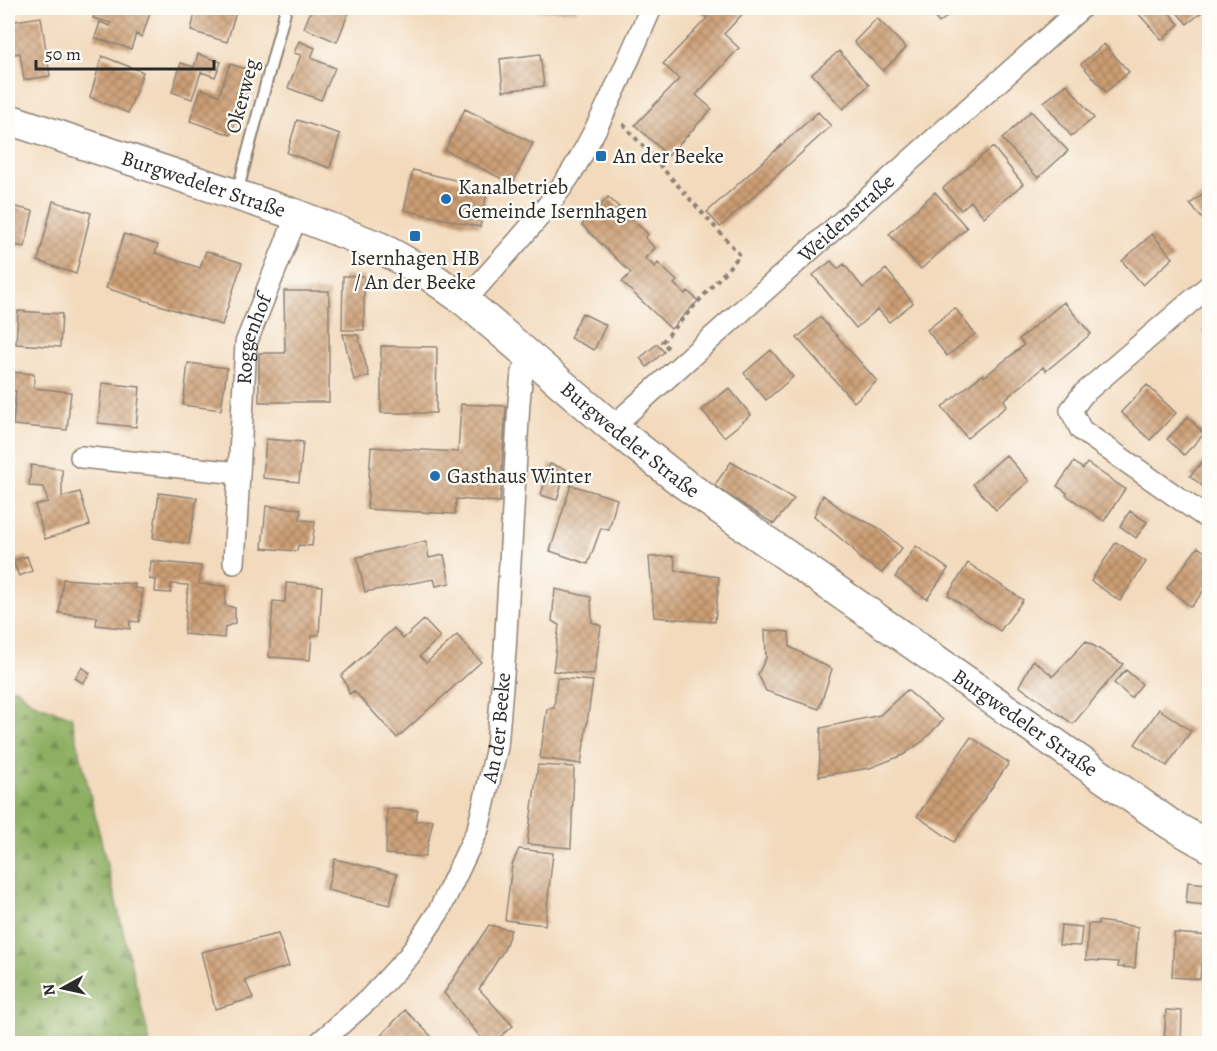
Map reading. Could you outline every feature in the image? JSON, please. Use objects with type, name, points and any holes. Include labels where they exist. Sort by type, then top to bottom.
[{"type":"main road","name":"Burgwedeler Straße","points":[[8,119],[297,215],[379,247],[426,273],[465,301],[612,427],[683,483],[1170,824],[1209,847]]},
{"type":"street","points":[[465,301],[534,221],[575,167],[651,8]]},
{"type":"street","name":"Weidenstraße","points":[[612,427],[1081,8]]},
{"type":"street","name":"Roggenhof","points":[[234,563],[246,342],[297,215]]},
{"type":"street","points":[[1209,285],[1083,394],[1071,411],[1081,430],[1209,520]]},
{"type":"street","name":"An der Beeke","points":[[318,1044],[369,999],[409,956],[439,911],[478,829],[497,747],[506,651],[519,402],[522,372],[533,358]]},
{"type":"street","points":[[81,457],[239,472]]},
{"type":"lane","name":"Okerweg","points":[[237,195],[286,8]]},
{"type":"path","points":[[606,106],[740,255],[662,342],[682,364]]},
{"type":"green space","points":[[16,688],[33,703],[71,716],[150,1043],[8,1043],[8,689]]},
{"type":"building","points":[[104,8],[132,8],[150,13],[142,37],[136,34],[131,49],[95,38],[100,22],[110,26],[111,23],[93,18],[95,10],[102,12]]},
{"type":"building","points":[[196,8],[237,8],[227,42],[191,31]]},
{"type":"building","points":[[312,8],[350,9],[337,42],[304,28]]},
{"type":"building","points":[[537,8],[577,8],[577,11],[537,11]]},
{"type":"building","points":[[696,8],[748,8],[724,34],[739,48],[696,95],[712,109],[668,156],[635,125],[679,79],[663,64],[707,18]]},
{"type":"building","points":[[927,8],[958,8],[939,23]]},
{"type":"building","points":[[1142,8],[1165,8],[1179,24],[1162,40],[1137,12]]},
{"type":"building","points":[[1173,8],[1207,8],[1187,24]]},
{"type":"building","points":[[41,17],[50,76],[24,80],[20,53],[8,55],[8,22]]},
{"type":"building","points":[[877,18],[906,48],[883,71],[854,42]]},
{"type":"building","points":[[299,41],[315,48],[311,58],[335,68],[321,100],[288,88],[301,55],[294,53]]},
{"type":"building","points":[[1104,44],[1129,72],[1106,92],[1081,64]]},
{"type":"building","points":[[839,51],[869,85],[843,109],[812,74]]},
{"type":"building","points":[[198,54],[221,62],[215,77],[201,72],[192,99],[172,92],[181,63],[194,67]]},
{"type":"building","points":[[540,54],[544,86],[503,91],[500,59]]},
{"type":"building","points":[[102,56],[143,72],[128,113],[90,97]]},
{"type":"building","points":[[230,64],[252,71],[231,135],[190,121],[201,89],[219,95]]},
{"type":"building","points":[[1067,84],[1094,118],[1071,136],[1044,102]]},
{"type":"building","points":[[465,109],[533,143],[512,184],[445,150]]},
{"type":"building","points":[[1031,111],[1068,151],[1038,178],[1002,139]]},
{"type":"building","points":[[818,112],[831,126],[720,227],[707,212]]},
{"type":"building","points":[[297,120],[340,134],[330,168],[287,153]]},
{"type":"building","points":[[993,147],[1023,184],[984,217],[971,201],[961,210],[943,188]]},
{"type":"building","name":"Kanalbetrieb Gemeinde Isernhagen","points":[[413,170],[488,188],[480,227],[404,210]]},
{"type":"building","points":[[1210,188],[1210,228],[1190,204]]},
{"type":"building","points":[[935,192],[967,228],[921,269],[889,234]]},
{"type":"building","points":[[608,197],[619,207],[615,210],[626,220],[629,216],[648,234],[645,238],[655,248],[645,258],[655,267],[658,263],[677,281],[674,284],[685,294],[688,291],[698,301],[671,329],[622,282],[631,273],[582,225]]},
{"type":"building","points":[[53,201],[91,213],[76,274],[38,261]]},
{"type":"building","points":[[8,205],[33,211],[25,247],[8,244]]},
{"type":"building","points":[[124,234],[158,245],[155,253],[200,268],[206,251],[242,263],[222,325],[106,288]]},
{"type":"building","points":[[1152,234],[1173,258],[1143,285],[1122,261]]},
{"type":"building","points":[[831,261],[838,269],[844,264],[863,288],[886,269],[913,303],[889,322],[878,309],[856,328],[813,275]]},
{"type":"building","points":[[343,276],[364,276],[364,330],[342,330]]},
{"type":"building","points":[[284,291],[329,291],[329,402],[259,402],[259,353],[285,353]]},
{"type":"building","points":[[1064,302],[1091,334],[1046,371],[1043,367],[1004,400],[1007,406],[967,438],[942,407],[1024,345],[1019,339]]},
{"type":"building","points":[[955,308],[975,334],[947,356],[927,330]]},
{"type":"building","points":[[18,311],[62,314],[60,347],[16,344]]},
{"type":"building","points":[[582,313],[606,325],[594,350],[570,338]]},
{"type":"building","points":[[820,317],[877,381],[854,402],[797,338]]},
{"type":"building","points":[[1210,326],[1210,340],[1203,332]]},
{"type":"building","points":[[343,334],[358,335],[369,376],[354,380]]},
{"type":"building","points":[[657,344],[664,352],[647,367],[640,358]]},
{"type":"building","points":[[381,346],[437,347],[436,413],[381,413]]},
{"type":"building","points":[[771,350],[793,377],[766,400],[744,373]]},
{"type":"building","points":[[188,363],[227,368],[221,410],[183,405]]},
{"type":"building","points":[[10,372],[34,374],[34,388],[71,392],[67,430],[13,425],[16,391],[9,391]]},
{"type":"building","points":[[102,383],[140,387],[136,427],[98,423]]},
{"type":"building","points":[[1147,385],[1176,413],[1150,440],[1121,412]]},
{"type":"building","points":[[729,388],[751,415],[724,437],[702,410]]},
{"type":"building","name":"Gasthaus Winter","points":[[461,404],[506,406],[500,502],[456,499],[455,514],[367,509],[371,447],[458,452]]},
{"type":"building","points":[[1188,417],[1204,434],[1184,455],[1167,439]]},
{"type":"building","points":[[266,439],[303,442],[299,482],[263,478]]},
{"type":"building","points":[[1210,453],[1210,492],[1190,476]]},
{"type":"building","points":[[1006,455],[1029,481],[996,510],[973,484]]},
{"type":"building","points":[[731,462],[794,499],[774,524],[714,486]]},
{"type":"building","points":[[1074,462],[1083,469],[1087,463],[1125,489],[1104,521],[1066,495],[1067,493],[1057,486]]},
{"type":"building","points":[[550,464],[566,469],[557,500],[541,495]]},
{"type":"building","points":[[31,465],[62,469],[62,497],[80,492],[90,525],[45,539],[35,505],[48,502],[44,487],[29,486]]},
{"type":"building","points":[[571,485],[617,499],[609,530],[601,528],[588,564],[550,551]]},
{"type":"building","points":[[159,493],[197,498],[189,544],[153,538]]},
{"type":"building","points":[[823,495],[844,511],[877,527],[902,548],[882,573],[859,558],[853,549],[814,516]]},
{"type":"building","points":[[266,506],[301,509],[300,520],[315,521],[312,546],[298,545],[297,551],[262,548]]},
{"type":"building","points":[[1130,511],[1147,522],[1136,538],[1120,526]]},
{"type":"building","points":[[426,541],[429,558],[444,555],[450,583],[436,586],[434,579],[365,592],[357,557]]},
{"type":"building","points":[[1116,542],[1146,562],[1120,601],[1091,581]]},
{"type":"building","points":[[916,546],[948,569],[927,599],[895,577]]},
{"type":"building","points":[[1198,547],[1210,556],[1210,583],[1191,607],[1167,588]]},
{"type":"building","points":[[27,556],[32,571],[19,576],[13,561]]},
{"type":"building","points":[[674,556],[676,571],[719,577],[715,622],[654,617],[649,557]]},
{"type":"building","points":[[151,561],[201,566],[199,584],[226,586],[225,605],[235,608],[235,623],[225,627],[224,638],[184,634],[188,585],[171,584],[171,593],[155,592],[156,580],[149,579]]},
{"type":"building","points":[[968,563],[1023,600],[1000,631],[948,595]]},
{"type":"building","points":[[63,579],[135,584],[134,588],[143,589],[139,622],[130,621],[130,629],[96,625],[97,617],[59,613]]},
{"type":"building","points":[[286,583],[322,586],[319,635],[312,635],[310,660],[269,657],[273,601],[285,602]]},
{"type":"building","points":[[555,589],[591,597],[592,622],[601,626],[594,675],[553,671],[559,625],[552,621]]},
{"type":"building","points":[[424,620],[440,637],[420,656],[426,663],[457,635],[481,662],[397,738],[354,691],[349,694],[341,676],[394,628],[403,639]]},
{"type":"building","points":[[765,630],[789,632],[790,647],[832,669],[819,709],[766,691],[758,674],[766,658]]},
{"type":"building","points":[[1086,641],[1123,664],[1073,724],[1019,686],[1033,660],[1053,676]]},
{"type":"building","points":[[82,667],[90,673],[83,683],[75,678]]},
{"type":"building","points":[[1126,670],[1142,684],[1131,698],[1114,683]]},
{"type":"building","points":[[557,678],[593,681],[581,764],[540,758],[547,709],[554,708]]},
{"type":"building","points":[[907,690],[943,720],[923,741],[903,755],[870,768],[819,776],[821,728],[880,715]]},
{"type":"building","points":[[1159,709],[1191,731],[1167,766],[1135,744]]},
{"type":"building","points":[[971,737],[1009,763],[954,842],[917,816]]},
{"type":"building","points":[[538,765],[574,767],[571,848],[527,844]]},
{"type":"building","points":[[387,809],[418,810],[415,821],[433,820],[425,857],[386,854]]},
{"type":"building","points":[[519,849],[553,853],[545,925],[505,920],[512,865]]},
{"type":"building","points":[[335,859],[397,874],[390,905],[327,890]]},
{"type":"building","points":[[1188,882],[1206,884],[1205,905],[1186,903]]},
{"type":"building","points":[[1098,921],[1138,927],[1135,968],[1118,967],[1118,962],[1086,960],[1088,924],[1098,924]]},
{"type":"building","points":[[489,925],[511,930],[504,950],[479,989],[513,1026],[491,1044],[486,1044],[444,993]]},
{"type":"building","points":[[1061,925],[1082,927],[1080,946],[1059,945]]},
{"type":"building","points":[[1174,933],[1210,936],[1210,965],[1201,965],[1200,979],[1172,977]]},
{"type":"building","points":[[278,934],[289,966],[245,980],[253,998],[215,1009],[201,952]]},
{"type":"building","points":[[405,1010],[439,1044],[373,1044]]},
{"type":"building","points":[[1166,1010],[1182,1011],[1181,1044],[1164,1044]]},
{"type":"place","name":"An der Beeke","points":[[601,156]]},
{"type":"place","name":"Kanalbetrieb Gemeinde Isernhagen","points":[[446,199]]},
{"type":"place","name":"Isernhagen HB / An der Beeke","points":[[415,236]]},
{"type":"place","name":"Gasthaus Winter","points":[[435,476]]}]
